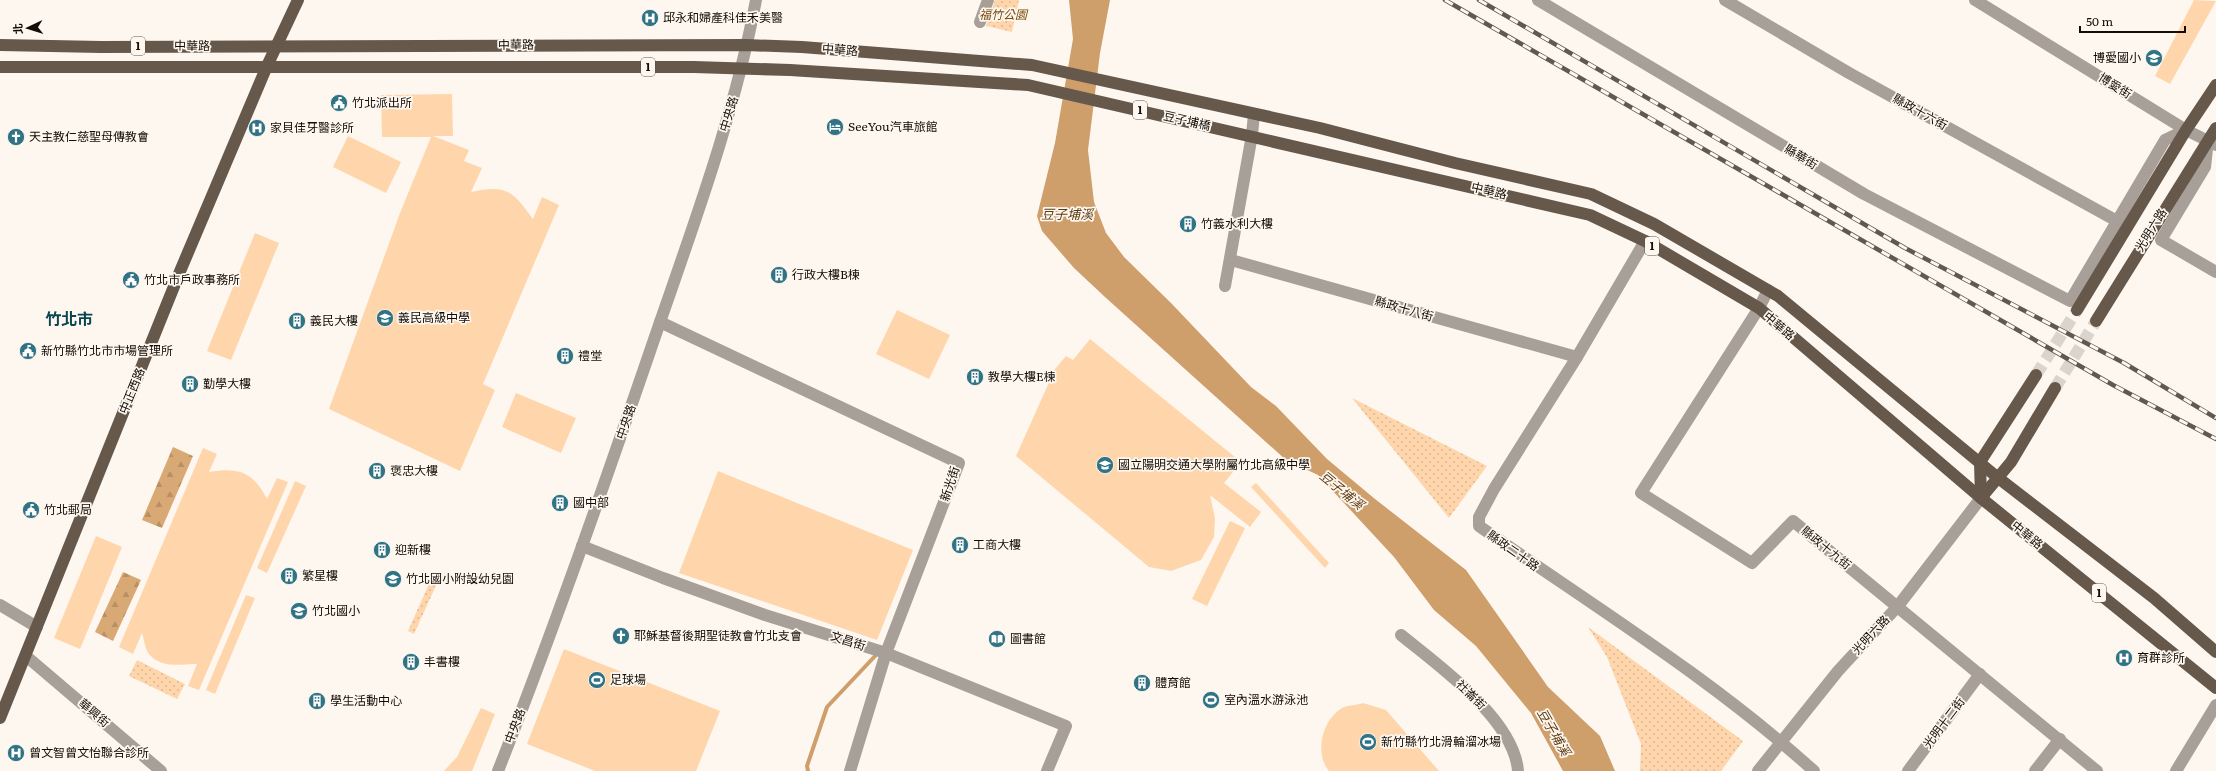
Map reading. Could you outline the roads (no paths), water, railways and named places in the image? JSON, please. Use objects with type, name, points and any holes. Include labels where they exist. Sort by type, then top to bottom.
[{"type":"main road","name":"中正西路","points":[[0,718],[116,427],[267,66],[298,0]]},
{"type":"main road","name":"中華路","points":[[0,45],[276,47],[746,45],[796,46],[1032,65]]},
{"type":"main road","name":"豆子埔橋","points":[[1032,65],[1254,114]]},
{"type":"main road","name":"中華路","points":[[0,68],[94,69],[267,66],[742,68],[1028,85]]},
{"type":"main road","name":"豆子埔橋","points":[[1028,85],[1252,135]]},
{"type":"main road","name":"光明六路","points":[[2074,305],[2216,85]]},
{"type":"main road","name":"中華路","points":[[1254,114],[1591,194],[1654,224],[1778,296],[1997,477],[2154,598],[2216,652]]},
{"type":"main road","name":"光明六路","points":[[2096,321],[2212,143],[2216,128]]},
{"type":"main road","name":"中華路","points":[[1252,135],[1590,215],[1645,242],[1759,308],[1981,498],[2216,688]]},
{"type":"main road","points":[[1981,498],[1980,462],[2036,375]]},
{"type":"main road","name":"光明六路","points":[[1981,498],[2011,462],[2055,388]]},
{"type":"street","name":"中央路","points":[[498,771],[582,546],[696,221],[742,68],[756,0]]},
{"type":"street","points":[[980,22],[988,0]]},
{"type":"street","name":"縣華街","points":[[1538,0],[1555,4],[1864,194],[2074,305]]},
{"type":"street","name":"縣政十六街","points":[[1725,0],[1848,73],[2117,221]]},
{"type":"street","name":"博愛街","points":[[1975,0],[2186,130],[2212,143]]},
{"type":"street","points":[[1225,286],[1231,260],[1252,135],[1254,114]]},
{"type":"street","points":[[2074,305],[2117,221],[2165,140],[2186,130]]},
{"type":"street","name":"光明六路","points":[[2212,143],[2205,167],[2161,240],[2216,272]]},
{"type":"street","name":"縣政二十路","points":[[1645,242],[1577,357],[1494,489],[1479,517],[1479,526],[1676,661],[1782,742],[1814,771]]},
{"type":"street","name":"縣政十八街","points":[[1231,260],[1577,357]]},
{"type":"street","name":"縣政十九街","points":[[1768,290],[1759,308],[1641,493],[1752,563],[1793,521],[2060,739],[2097,771]]},
{"type":"street","name":"新光街","points":[[660,322],[959,463],[886,653],[850,771]]},
{"type":"street","name":"光明六路","points":[[1758,771],[1838,671],[1898,606],[1981,498]]},
{"type":"street","name":"文昌街","points":[[582,546],[663,578],[765,614],[886,653],[1066,726],[1046,771]]},
{"type":"street","points":[[0,605],[37,627]]},
{"type":"street","name":"社崙街","points":[[1401,635],[1442,667],[1490,714],[1505,735],[1517,764],[1518,771]]},
{"type":"street","name":"華興街","points":[[26,656],[148,766],[161,771]]},
{"type":"street","name":"光明十二街","points":[[1908,771],[1980,674]]},
{"type":"street","points":[[2176,771],[2216,706]]},
{"type":"street","points":[[2035,771],[2060,739]]},
{"type":"water","name":"豆子埔溪","points":[[1069,0],[1110,0],[1100,53],[1088,150],[1094,202],[1106,233],[1124,257],[1171,303],[1251,387],[1276,406],[1327,459],[1375,499],[1466,570],[1548,687],[1600,736],[1615,771],[1563,771],[1531,713],[1476,646],[1434,610],[1394,557],[1318,475],[1286,460],[1074,268],[1042,231],[1037,216],[1055,143],[1073,39]]},
{"type":"waterway","points":[[808,771],[807,766],[827,707],[876,655]]},
{"type":"tunnel","points":[[2036,375],[2077,310]]},
{"type":"tunnel","points":[[2055,388],[2096,321]]},
{"type":"railway","points":[[1445,0],[2113,385],[2216,439]]},
{"type":"railway","points":[[1479,0],[1905,248],[2124,363],[2216,418]]},
{"type":"place","name":"邱永和婦產科佳禾美醫","points":[[650,18]]},
{"type":"place","name":"博愛國小","points":[[2154,58]]},
{"type":"place","name":"竹北派出所","points":[[339,103]]},
{"type":"place","name":"SeeYou汽車旅館","points":[[835,127]]},
{"type":"place","name":"家貝佳牙醫診所","points":[[257,128]]},
{"type":"place","name":"天主教仁慈聖母傳教會","points":[[16,137]]},
{"type":"place","name":"竹義水利大樓","points":[[1188,224]]},
{"type":"place","name":"行政大樓B棟","points":[[779,275]]},
{"type":"place","name":"竹北市戶政事務所","points":[[131,280]]},
{"type":"place","name":"義民高級中學","points":[[385,318]]},
{"type":"place","name":"義民大樓","points":[[297,321]]},
{"type":"place","name":"新竹縣竹北市市場管理所","points":[[28,351]]},
{"type":"place","name":"禮堂","points":[[565,356]]},
{"type":"place","name":"教學大樓E棟","points":[[975,377]]},
{"type":"place","name":"勤學大樓","points":[[190,384]]},
{"type":"place","name":"國立陽明交通大學附屬竹北高級中學","points":[[1105,465]]},
{"type":"place","name":"褒忠大樓","points":[[377,471]]},
{"type":"place","name":"國中部","points":[[560,503]]},
{"type":"place","name":"竹北郵局","points":[[31,510]]},
{"type":"place","name":"工商大樓","points":[[960,545]]},
{"type":"place","name":"迎新樓","points":[[382,550]]},
{"type":"place","name":"繁星樓","points":[[289,576]]},
{"type":"place","name":"竹北國小附設幼兒園","points":[[393,579]]},
{"type":"place","name":"竹北國小","points":[[299,611]]},
{"type":"place","name":"耶穌基督後期聖徒教會竹北支會","points":[[621,636]]},
{"type":"place","name":"圖書館","points":[[997,639]]},
{"type":"place","name":"育群診所","points":[[2124,658]]},
{"type":"place","name":"丰書樓","points":[[411,662]]},
{"type":"place","name":"足球場","points":[[597,680]]},
{"type":"place","name":"體育館","points":[[1142,683]]},
{"type":"place","name":"室內溫水游泳池","points":[[1211,700]]},
{"type":"place","name":"學生活動中心","points":[[317,701]]},
{"type":"place","name":"新竹縣竹北滑輪溜冰場","points":[[1368,742]]},
{"type":"place","name":"曾文智曾文怡聯合診所","points":[[16,753]]},
{"type":"district","name":"竹北市","points":[[69,319]]},
{"type":"park label","name":"福竹公園","points":[[1003,15]]}]
